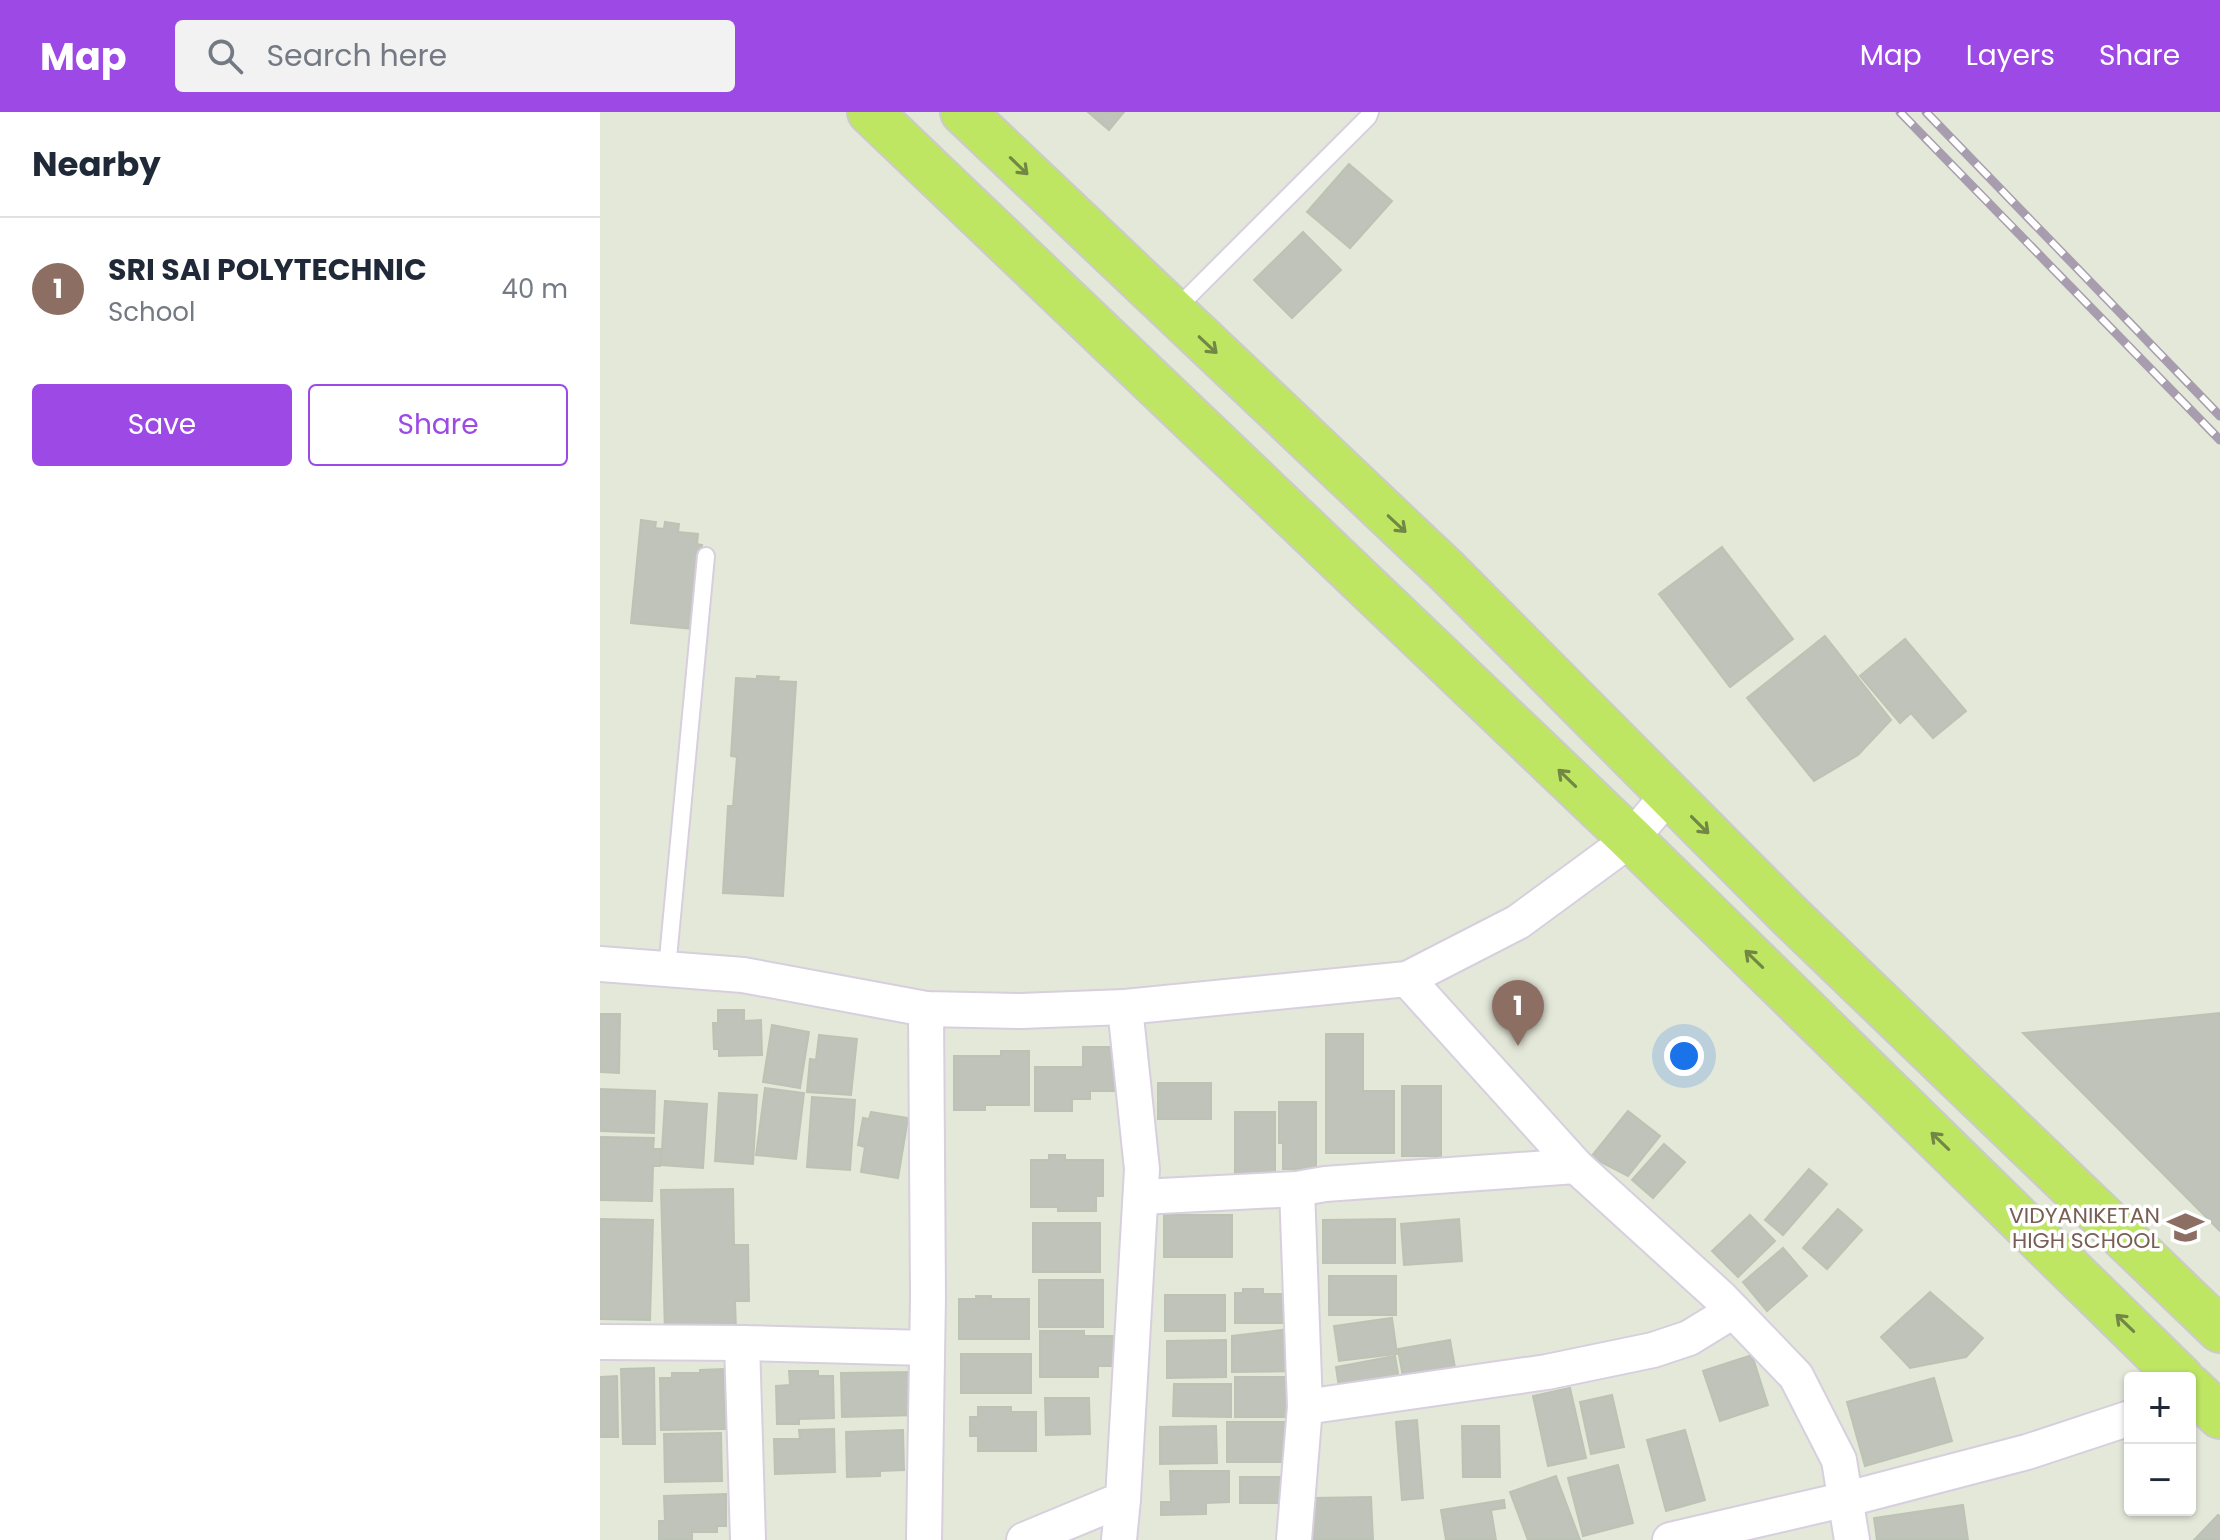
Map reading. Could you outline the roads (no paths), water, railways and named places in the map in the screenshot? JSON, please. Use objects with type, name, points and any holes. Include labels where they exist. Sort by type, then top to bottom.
[{"type":"highway","points":[[870,112],[1631,839],[2173,1372]]},
{"type":"highway","points":[[963,112],[1447,571],[1804,929],[2220,1330]]},
{"type":"street","points":[[600,964],[743,975],[926,1009],[1021,1011],[1125,1007],[1407,979],[1518,922],[1631,839],[1669,794]]},
{"type":"street","points":[[1407,979],[1576,1166],[1733,1311],[1796,1376],[1839,1460],[1852,1540]]},
{"type":"street","points":[[1119,1540],[1142,1169],[1125,1007]]},
{"type":"street","points":[[924,1540],[926,1009]]},
{"type":"street","points":[[1141,1197],[1297,1189],[1325,1184],[1576,1166]]},
{"type":"street","points":[[1294,1540],[1305,1407],[1297,1189]]},
{"type":"street","points":[[1305,1407],[1547,1372],[1653,1350],[1689,1338],[1733,1311]]},
{"type":"street","points":[[600,1342],[927,1348]]},
{"type":"street","points":[[742,1343],[748,1540]]},
{"type":"street","points":[[1670,1540],[1847,1499],[2027,1452],[2124,1420]]},
{"type":"street","points":[[1024,1540],[1123,1499]]},
{"type":"lane","points":[[1173,312],[1370,112]]},
{"type":"lane","points":[[667,969],[706,556]]},
{"type":"railway","points":[[1900,112],[2220,440]]},
{"type":"railway","points":[[1926,112],[2220,416]]},
{"type":"place","name":"SRI SAI POLYTECHNIC","points":[[1518,1046]]},
{"type":"place","name":"VIDYANIKETAN HIGH SCHOOL","points":[[2186,1228]]}]
